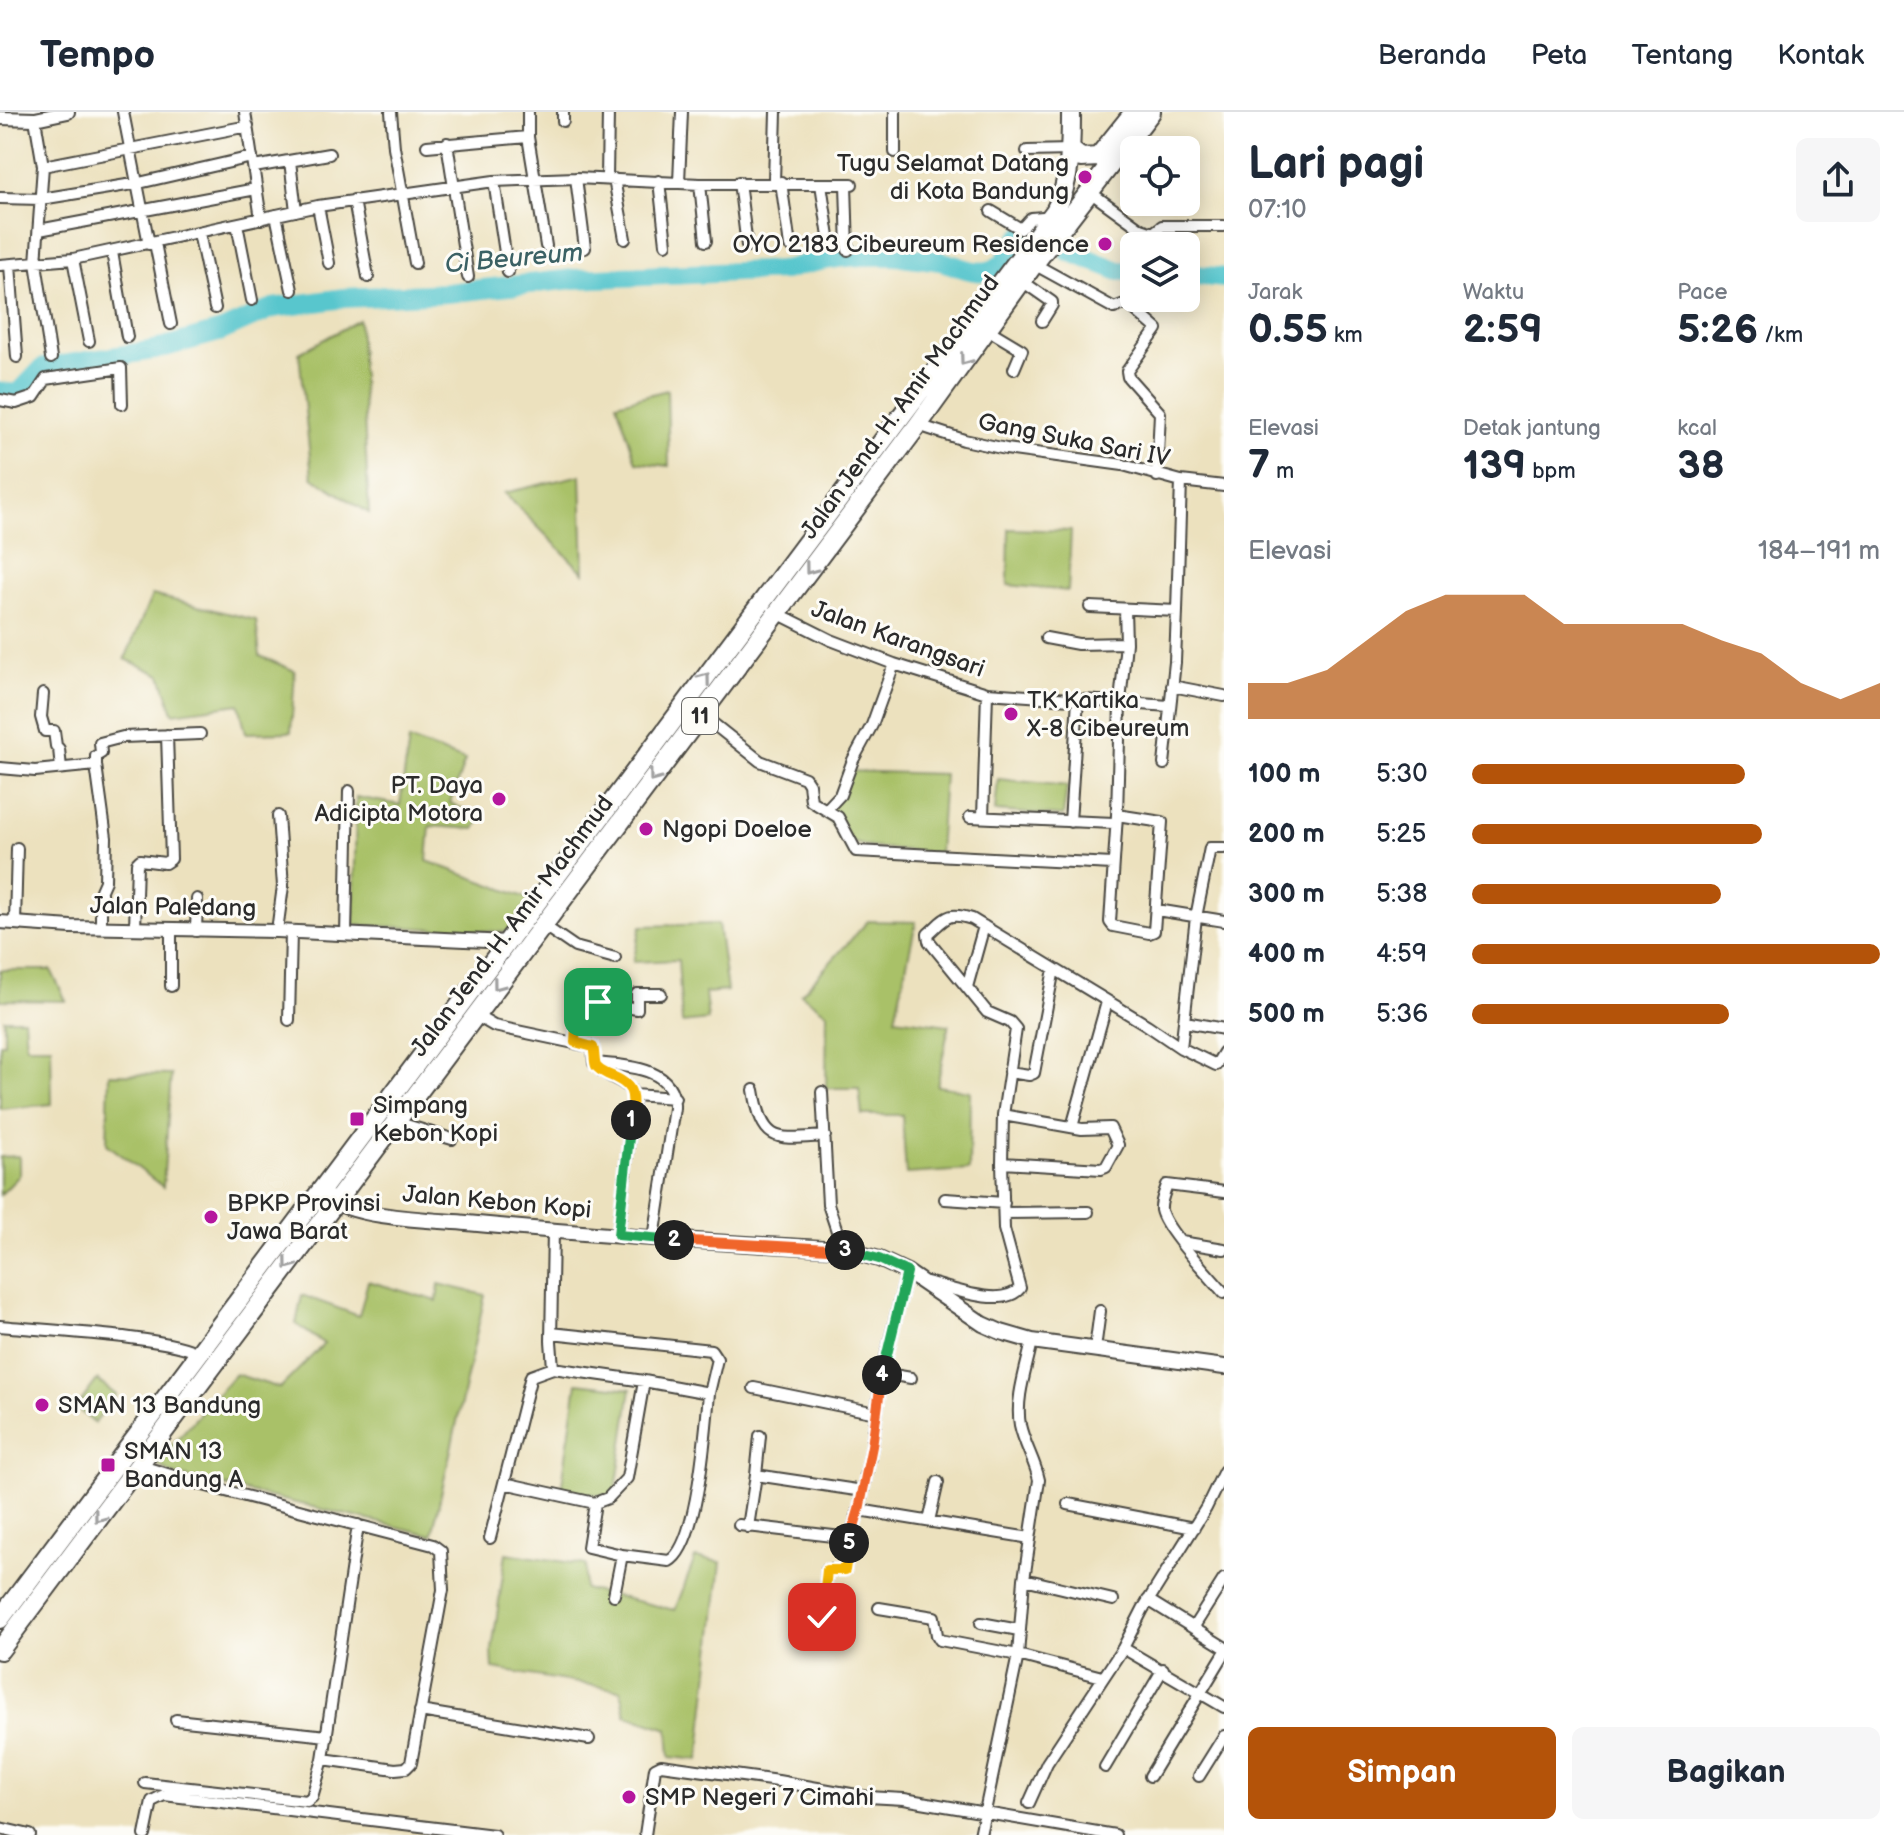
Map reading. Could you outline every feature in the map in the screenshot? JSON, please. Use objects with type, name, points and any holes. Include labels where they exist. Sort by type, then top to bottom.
[{"type":"highway","name":"11","points":[[1055,220],[1071,150],[1071,112]]},
{"type":"highway","points":[[1071,150],[1081,158],[1098,157],[1134,112]]},
{"type":"highway","name":"11","points":[[1055,220],[1090,192],[1151,112]]},
{"type":"highway","name":"Jalan Jend. H. Amir Machmud","points":[[0,1619],[36,1586],[138,1465],[507,942],[918,425],[1034,264],[1055,220]]},
{"type":"highway","name":"Jalan Jend. H. Amir Machmud","points":[[56,1561],[199,1354],[328,1196],[396,1122],[701,714],[769,609],[1055,220]]},
{"type":"highway","name":"Jalan Jend. H. Amir Machmud","points":[[0,1650],[36,1586]]},
{"type":"main road","name":"Jalan Kebon Kopi","points":[[328,1196],[357,1210],[553,1231],[843,1249],[879,1259],[912,1276],[983,1324],[1032,1341],[1224,1367]]},
{"type":"street","points":[[0,118],[35,119],[68,112]]},
{"type":"street","points":[[123,112],[171,324]]},
{"type":"street","points":[[245,112],[261,219]]},
{"type":"street","points":[[391,112],[394,147],[415,263]]},
{"type":"street","points":[[528,112],[528,137],[546,246]]},
{"type":"street","points":[[608,112],[610,179],[625,239]]},
{"type":"street","points":[[679,182],[682,112]]},
{"type":"street","points":[[776,112],[773,143],[777,182],[790,246]]},
{"type":"street","points":[[895,112],[895,152]]},
{"type":"street","points":[[35,119],[43,166],[36,263],[51,358]]},
{"type":"street","points":[[43,166],[248,126]]},
{"type":"street","points":[[427,146],[528,137]]},
{"type":"street","points":[[447,143],[468,277]]},
{"type":"street","points":[[1027,151],[1071,150]]},
{"type":"street","points":[[0,198],[41,199],[253,162],[290,161],[329,154]]},
{"type":"street","points":[[290,161],[296,211]]},
{"type":"street","points":[[576,178],[585,248]]},
{"type":"street","points":[[17,357],[5,265],[73,259],[318,206],[494,181],[576,178],[700,184],[849,184],[848,250]]},
{"type":"street","points":[[494,181],[508,272]]},
{"type":"street","points":[[659,181],[666,244]]},
{"type":"street","points":[[739,182],[747,246]]},
{"type":"street","points":[[700,184],[706,241]]},
{"type":"street","points":[[821,184],[829,237]]},
{"type":"street","points":[[39,230],[256,189]]},
{"type":"street","points":[[1090,192],[1148,232],[1153,233],[1162,226],[1224,226]]},
{"type":"street","points":[[354,200],[368,277]]},
{"type":"street","points":[[318,206],[329,263]]},
{"type":"street","points":[[991,211],[1021,229],[1031,218],[1055,220]]},
{"type":"street","points":[[276,215],[292,290]]},
{"type":"street","points":[[237,224],[252,300]]},
{"type":"street","points":[[199,233],[215,308]]},
{"type":"street","points":[[112,252],[127,337]]},
{"type":"street","points":[[73,259],[89,341]]},
{"type":"street","points":[[1034,264],[1114,308],[1127,303],[1157,329],[1127,371],[1128,377],[1160,413],[1157,476]]},
{"type":"street","points":[[1022,281],[1052,302],[1042,321]]},
{"type":"street","points":[[987,329],[1022,350],[1014,369]]},
{"type":"street","points":[[0,400],[16,403],[34,397],[46,379],[121,368],[122,404]]},
{"type":"street","name":"Gang Suka Sari IV","points":[[918,425],[1006,449],[1123,465],[1181,481],[1224,486]]},
{"type":"street","points":[[1164,764],[1177,611],[1181,481]]},
{"type":"street","points":[[1090,607],[1177,611]]},
{"type":"street","name":"Jalan Karangsari","points":[[769,609],[831,640],[894,664],[987,693],[1169,706]]},
{"type":"street","points":[[970,817],[1070,822],[1116,819],[1162,822],[1154,931],[1149,933],[1110,925],[1116,819],[1120,702],[1126,643],[1125,609]]},
{"type":"street","points":[[1046,638],[1078,644],[1126,643]]},
{"type":"street","points":[[826,810],[840,795],[853,760],[872,725],[894,664]]},
{"type":"street","points":[[1172,686],[1224,696]]},
{"type":"street","points":[[983,817],[987,693]]},
{"type":"street","points":[[43,694],[41,717],[45,731],[54,731],[61,768]]},
{"type":"street","points":[[1070,822],[1078,699]]},
{"type":"street","points":[[701,714],[760,761],[805,778],[811,801],[838,817],[854,849],[859,852],[1113,864]]},
{"type":"street","points":[[101,927],[106,838],[96,765],[96,756],[101,753],[100,743],[123,737],[200,734]]},
{"type":"street","points":[[135,929],[137,863],[140,860],[165,863],[171,859],[167,735]]},
{"type":"street","points":[[0,768],[35,771],[96,765]]},
{"type":"street","points":[[346,935],[349,791]]},
{"type":"street","points":[[277,931],[283,886],[278,816]]},
{"type":"street","points":[[15,923],[17,848]]},
{"type":"street","points":[[1181,1048],[1196,917],[1210,848],[1224,848]]},
{"type":"street","points":[[196,931],[197,899]]},
{"type":"street","points":[[1157,910],[1224,921]]},
{"type":"street","points":[[822,1617],[827,1570],[845,1570],[863,1491],[882,1373],[912,1276],[974,1295],[1003,1297],[1020,1288],[1004,1229],[1002,1163],[1003,1115],[1016,1033],[1014,1024],[987,1012],[929,941],[928,934],[955,914],[984,926],[1181,1048],[1216,1065],[1224,1052]]},
{"type":"street","name":"Jalan Paledang","points":[[0,922],[507,942]]},
{"type":"street","points":[[543,925],[575,947],[615,958]]},
{"type":"street","points":[[967,987],[984,926]]},
{"type":"street","points":[[171,929],[171,986]]},
{"type":"street","points":[[289,1020],[291,932]]},
{"type":"street","points":[[1009,1072],[1034,1073],[1054,969]]},
{"type":"street","points":[[575,1042],[577,1010],[594,1011],[598,1002],[637,1009],[637,994],[661,994]]},
{"type":"street","points":[[1072,1127],[1107,1002]]},
{"type":"street","points":[[475,1015],[494,1026],[593,1047],[594,1063],[598,1069],[630,1087],[634,1095],[618,1235]]},
{"type":"street","points":[[1185,1022],[1224,1029]]},
{"type":"street","points":[[594,1063],[645,1068],[670,1086],[674,1103],[654,1238]]},
{"type":"street","points":[[754,1090],[758,1111],[769,1132],[776,1137],[825,1136]]},
{"type":"street","points":[[822,1092],[828,1204],[843,1249]]},
{"type":"street","points":[[634,1095],[674,1103]]},
{"type":"street","points":[[1002,1163],[1095,1169],[1106,1167],[1118,1145],[1113,1129],[1072,1127],[1003,1115]]},
{"type":"street","points":[[396,1122],[452,1139]]},
{"type":"street","points":[[1224,1192],[1167,1185],[1162,1211],[1181,1242],[1224,1293]]},
{"type":"street","points":[[945,1199],[1004,1208],[1088,1212]]},
{"type":"street","points":[[553,1231],[553,1368]]},
{"type":"street","points":[[1181,1242],[1224,1249]]},
{"type":"street","points":[[1095,1349],[1100,1311]]},
{"type":"street","points":[[0,1326],[159,1342],[188,1347],[199,1354]]},
{"type":"street","points":[[551,1333],[711,1350],[717,1359],[709,1393],[699,1490],[678,1554],[669,1561],[588,1547],[595,1503]]},
{"type":"street","points":[[980,1835],[1018,1655],[1024,1579],[1039,1480],[1019,1415],[1032,1341]]},
{"type":"street","points":[[490,1538],[531,1376],[553,1368],[709,1393]]},
{"type":"street","points":[[882,1373],[911,1378]]},
{"type":"street","points":[[504,1483],[595,1503],[608,1498],[627,1478],[644,1381]]},
{"type":"street","points":[[754,1388],[876,1413]]},
{"type":"street","points":[[760,1436],[756,1475],[744,1526],[850,1538]]},
{"type":"street","points":[[138,1465],[438,1547],[443,1556],[443,1590],[409,1766],[395,1769],[323,1759]]},
{"type":"street","points":[[1029,1803],[1047,1763],[1123,1648],[1224,1471]]},
{"type":"street","points":[[756,1475],[863,1491]]},
{"type":"street","points":[[929,1521],[938,1482]]},
{"type":"street","points":[[1068,1504],[1194,1528]]},
{"type":"street","points":[[859,1510],[1030,1538]]},
{"type":"street","points":[[145,1783],[307,1801],[312,1797],[327,1736],[358,1525]]},
{"type":"street","points":[[614,1595],[622,1555]]},
{"type":"street","points":[[1024,1579],[1113,1600]]},
{"type":"street","points":[[1193,1628],[1224,1579]]},
{"type":"street","points":[[1148,1600],[1224,1647]]},
{"type":"street","points":[[879,1608],[934,1617],[940,1640],[1018,1655],[1102,1677]]},
{"type":"street","points":[[981,1623],[1019,1630]]},
{"type":"street","points":[[1123,1648],[1224,1707]]},
{"type":"street","points":[[1150,1776],[1224,1654]]},
{"type":"street","points":[[1105,1767],[1163,1669]]},
{"type":"street","points":[[420,1711],[589,1739]]},
{"type":"street","points":[[176,1720],[327,1736]]},
{"type":"street","points":[[1199,1776],[1224,1736]]},
{"type":"street","points":[[645,1835],[655,1768],[661,1765],[868,1797],[904,1799],[1115,1835]]},
{"type":"street","points":[[145,1835],[152,1801],[164,1795],[453,1833],[494,1835]]},
{"type":"street","points":[[0,1828],[30,1835]]},
{"type":"green space","points":[[359,320],[369,513],[312,477],[299,353]]},
{"type":"green space","points":[[667,390],[669,466],[636,462],[617,403]]},
{"type":"green space","points":[[581,475],[584,572],[584,573],[504,493]]},
{"type":"green space","points":[[1009,529],[1071,531],[1068,591],[1008,585]]},
{"type":"green space","points":[[152,595],[256,620],[260,656],[295,671],[291,732],[246,733],[239,704],[173,713],[161,675],[125,659]]},
{"type":"green space","points":[[409,740],[465,760],[450,803],[481,818],[475,829],[430,826],[427,861],[530,899],[507,932],[354,925],[356,797],[400,805]]},
{"type":"green space","points":[[843,771],[944,774],[939,853],[870,847],[847,841],[820,812],[840,795]]},
{"type":"green space","points":[[998,779],[1067,786],[1063,816],[995,811]]},
{"type":"green space","points":[[868,921],[916,922],[895,1018],[949,1025],[937,1086],[970,1091],[969,1170],[906,1174],[902,1115],[862,1115],[859,1088],[826,1088],[827,1013],[801,994]]},
{"type":"green space","points":[[718,924],[727,991],[705,993],[708,1020],[682,1023],[678,960],[633,962],[641,926]]},
{"type":"green space","points":[[0,970],[51,970],[66,1001],[0,1000]]},
{"type":"green space","points":[[4,1019],[24,1019],[26,1046],[51,1046],[52,1104],[0,1109],[0,1043],[4,1043]]},
{"type":"green space","points":[[109,1074],[171,1075],[163,1187],[107,1144]]},
{"type":"green space","points":[[19,1156],[19,1176],[0,1195],[0,1157]]},
{"type":"green space","points":[[368,1281],[437,1301],[439,1284],[485,1295],[432,1535],[172,1474],[156,1463],[235,1374],[280,1388],[324,1344],[296,1324],[302,1295],[359,1316]]},
{"type":"green space","points":[[97,1380],[116,1395],[95,1423],[76,1408]]},
{"type":"green space","points":[[577,1383],[631,1389],[615,1497],[561,1490]]},
{"type":"green space","points":[[506,1553],[586,1565],[584,1589],[675,1610],[695,1558],[721,1562],[699,1760],[670,1757],[668,1729],[626,1715],[621,1690],[493,1669],[492,1650]]},
{"type":"waterway","name":"Ci Beureum","points":[[0,392],[18,394],[43,368],[154,350],[222,331],[273,308],[344,298],[447,293],[573,279],[785,270],[861,256],[920,258],[988,271],[1002,264],[1020,239],[1032,232]]},
{"type":"waterway","name":"Ci Beureum","points":[[1068,251],[1120,271]]},
{"type":"waterway","name":"Ci Beureum","points":[[1200,275],[1224,278]]},
{"type":"place","name":"Tugu Selamat Datang di Kota Bandung","points":[[1085,177]]},
{"type":"place","name":"OYO 2183 Cibeureum Residence","points":[[1105,244]]},
{"type":"place","name":"TK Kartika X-8 Cibeureum","points":[[1011,714]]},
{"type":"place","name":"PT. Daya Adicipta Motora","points":[[499,799]]},
{"type":"place","name":"Ngopi Doeloe","points":[[646,829]]},
{"type":"place","name":"Simpang Kebon Kopi","points":[[357,1119]]},
{"type":"place","name":"BPKP Provinsi Jawa Barat","points":[[211,1217]]},
{"type":"place","name":"SMAN 13 Bandung","points":[[42,1405]]},
{"type":"place","name":"SMAN 13 Bandung A","points":[[108,1465]]},
{"type":"place","name":"SMP Negeri 7 Cimahi","points":[[629,1797]]},
{"type":"route","points":[[598,1002],[594,1011],[577,1010],[575,1042],[593,1047],[596,1055],[594,1063],[598,1069],[617,1077],[630,1087],[634,1095],[618,1235],[843,1249],[879,1259],[907,1272],[882,1373],[872,1446],[845,1570],[827,1570],[822,1617]]}]
